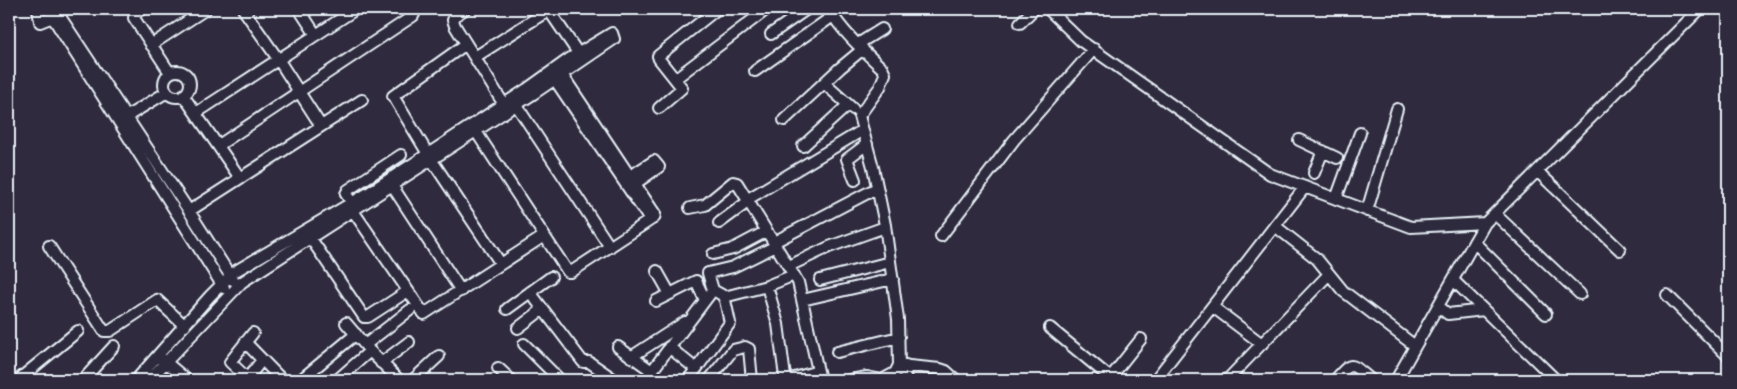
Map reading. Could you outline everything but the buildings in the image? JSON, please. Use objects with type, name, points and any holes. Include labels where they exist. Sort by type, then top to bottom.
[{"type":"street","points":[[38,9],[40,22],[50,18],[55,19],[189,211],[237,286]]},
{"type":"street","points":[[142,9],[135,13],[134,18],[170,73]]},
{"type":"street","points":[[151,45],[206,9]]},
{"type":"street","points":[[242,9],[278,59],[298,93],[321,126]]},
{"type":"street","points":[[298,9],[316,35]]},
{"type":"street","points":[[196,113],[356,9]]},
{"type":"street","points":[[219,145],[413,16],[412,9]]},
{"type":"street","points":[[464,9],[453,20],[466,44],[510,102],[610,247]]},
{"type":"street","points":[[475,57],[548,9],[578,53]]},
{"type":"street","points":[[659,108],[682,88],[658,56],[717,9]]},
{"type":"street","points":[[676,78],[767,9]]},
{"type":"street","points":[[771,34],[807,9]]},
{"type":"street","points":[[1020,23],[1034,9]]},
{"type":"street","points":[[1048,9],[1081,41],[1270,174],[1411,227],[1485,224]]},
{"type":"street","points":[[1396,380],[1485,224],[1700,9]]},
{"type":"street","points":[[755,71],[831,12],[883,69],[885,74],[880,87],[859,116]]},
{"type":"street","points":[[784,120],[882,29]]},
{"type":"street","points":[[136,380],[162,359],[237,286],[308,234],[430,157],[510,102],[615,37],[610,33],[578,53],[556,73]]},
{"type":"street","points":[[466,44],[393,96],[430,157],[501,264]]},
{"type":"street","points":[[941,236],[1014,140],[1094,49]]},
{"type":"street","points":[[180,71],[188,77],[190,87],[183,96],[175,97],[167,92],[164,82],[170,73],[180,71]]},
{"type":"street","points":[[473,128],[568,272],[571,272],[654,218],[655,214],[629,182],[556,73]]},
{"type":"street","points":[[824,83],[859,116],[864,130],[885,227],[905,380]]},
{"type":"street","points":[[125,120],[167,92]]},
{"type":"street","points":[[183,96],[219,145],[240,178]]},
{"type":"street","points":[[189,211],[362,100]]},
{"type":"street","points":[[803,146],[848,105]]},
{"type":"street","points":[[1367,211],[1397,109]]},
{"type":"street","points":[[125,120],[229,295]]},
{"type":"street","points":[[719,223],[748,200],[864,130]]},
{"type":"street","points":[[1336,199],[1360,133]]},
{"type":"street","points":[[1299,140],[1337,158]]},
{"type":"street","points":[[856,180],[847,159],[867,144]]},
{"type":"street","points":[[1314,173],[1323,151]]},
{"type":"street","points":[[400,155],[348,190],[346,194],[351,206],[424,314],[544,236]]},
{"type":"street","points":[[1537,172],[1620,250]]},
{"type":"street","points":[[690,208],[705,205],[733,182],[737,183],[798,282],[819,376],[788,380],[785,377],[778,324],[767,286]]},
{"type":"street","points":[[390,183],[460,291]]},
{"type":"street","points":[[1155,380],[1305,187]]},
{"type":"street","points":[[688,380],[730,323],[724,298],[713,290],[708,273],[733,268],[878,188]]},
{"type":"street","points":[[1495,214],[1580,294]]},
{"type":"street","points":[[1275,226],[1317,259],[1343,291],[1415,346]]},
{"type":"street","points":[[724,298],[767,286],[829,247],[885,227]]},
{"type":"street","points":[[713,254],[733,249],[767,231]]},
{"type":"street","points":[[149,380],[185,326],[234,272],[308,234]]},
{"type":"street","points":[[308,234],[364,317],[368,317],[408,291]]},
{"type":"street","points":[[1474,242],[1546,314]]},
{"type":"street","points":[[50,246],[104,331],[110,331],[157,300],[185,326]]},
{"type":"street","points":[[820,280],[890,262]]},
{"type":"street","points":[[657,271],[670,294]]},
{"type":"street","points":[[1227,380],[1329,274]]},
{"type":"street","points":[[507,309],[551,277]]},
{"type":"street","points":[[802,300],[892,279]]},
{"type":"street","points":[[1453,280],[1554,379]]},
{"type":"street","points":[[656,301],[696,281],[705,300]]},
{"type":"street","points":[[645,380],[713,290]]},
{"type":"street","points":[[530,292],[584,363],[589,362],[615,380]]},
{"type":"street","points":[[1667,295],[1728,356]]},
{"type":"street","points":[[1438,306],[1448,314],[1484,310]]},
{"type":"street","points":[[1213,307],[1262,344]]},
{"type":"street","points":[[518,328],[543,309]]},
{"type":"street","points":[[337,380],[367,348],[410,310]]},
{"type":"street","points":[[631,357],[691,318]]},
{"type":"street","points":[[346,323],[367,348],[399,380]]},
{"type":"street","points":[[1050,328],[1112,379],[1141,339]]},
{"type":"street","points":[[18,380],[78,331]]},
{"type":"street","points":[[253,333],[230,362],[248,380],[262,360]]},
{"type":"street","points":[[304,377],[356,334]]},
{"type":"street","points":[[837,352],[899,338]]},
{"type":"street","points":[[245,342],[282,380]]},
{"type":"street","points":[[381,363],[409,342]]},
{"type":"street","points":[[524,344],[560,380]]},
{"type":"street","points":[[83,380],[114,346]]},
{"type":"street","points":[[618,347],[652,371]]},
{"type":"street","points":[[709,380],[733,350],[745,347],[749,349],[752,380]]},
{"type":"street","points":[[669,348],[696,369]]},
{"type":"street","points":[[414,380],[439,356]]},
{"type":"street","points":[[162,359],[187,380]]},
{"type":"street","points":[[850,380],[867,377],[882,380],[895,373],[902,365]]},
{"type":"street","points":[[902,365],[940,369],[946,371],[956,380]]},
{"type":"street","points":[[1335,380],[1349,366],[1353,366],[1371,380]]},
{"type":"street","points":[[498,368],[511,380]]}]
